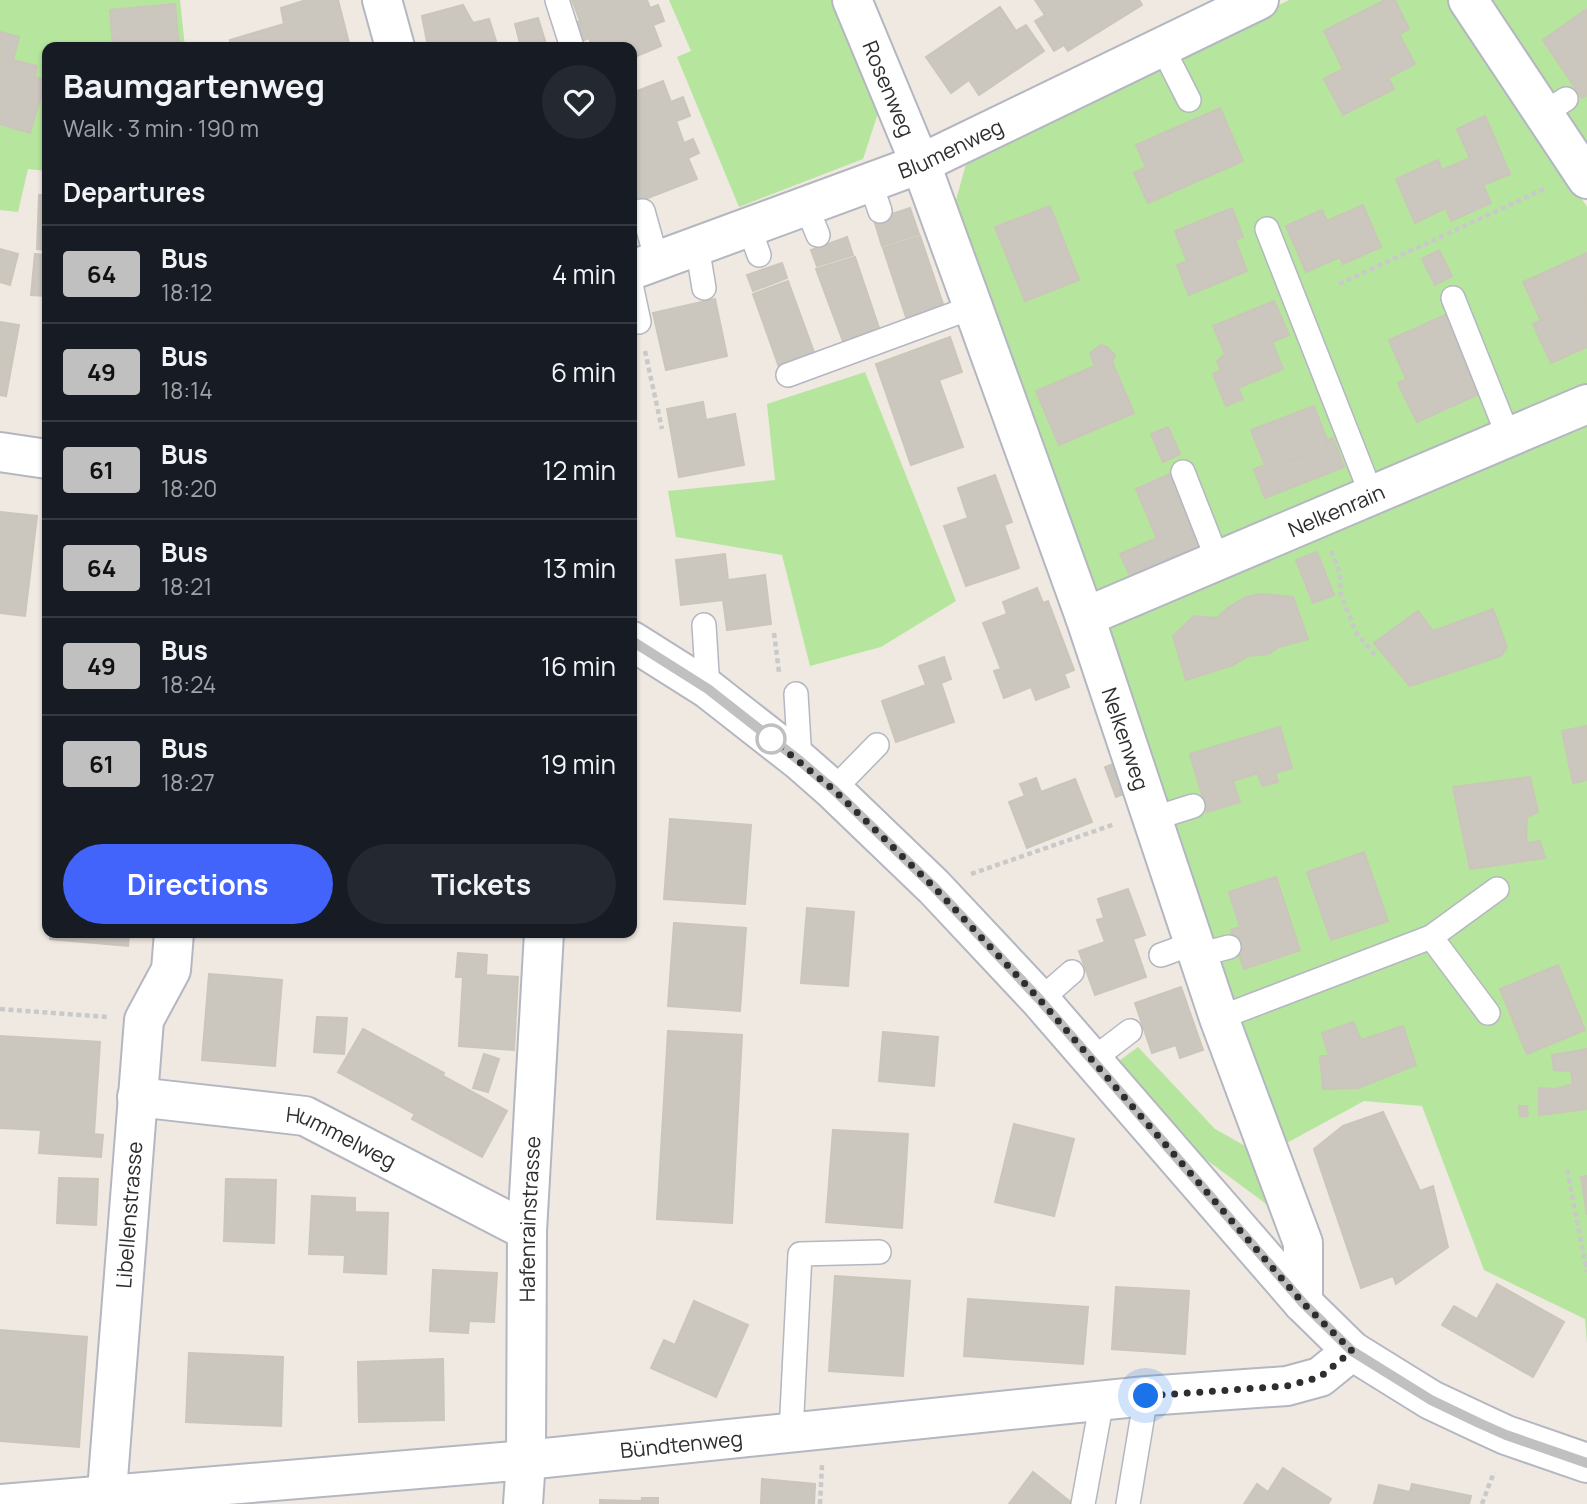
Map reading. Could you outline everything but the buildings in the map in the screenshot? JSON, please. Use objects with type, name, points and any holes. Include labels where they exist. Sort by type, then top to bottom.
[{"type":"street","points":[[382,0],[394,42]]},
{"type":"street","name":"Rosenweg","points":[[852,0],[923,171]]},
{"type":"street","name":"Blumenweg","points":[[644,265],[697,246],[754,241],[875,197],[1162,47],[1259,0]]},
{"type":"street","points":[[1468,0],[1555,106],[1585,172]]},
{"type":"street","name":"Nelkenweg","points":[[923,171],[1085,617],[1219,1018],[1303,1243],[1303,1303]]},
{"type":"street","name":"Nelkenrain","points":[[1085,617],[1587,404]]},
{"type":"street","points":[[0,452],[42,458]]},
{"type":"street","points":[[637,644],[708,689],[800,761],[834,790],[934,887],[1040,1000],[1303,1303],[1352,1351],[1431,1400],[1506,1435],[1587,1464]]},
{"type":"street","name":"Libellenstrasse","points":[[106,1500],[144,1020],[171,970],[174,938]]},
{"type":"street","name":"Hafenrainstrasse","points":[[523,1504],[526,1460],[527,1231],[544,938]]},
{"type":"street","name":"Hummelweg","points":[[137,1097],[305,1116],[527,1231]]},
{"type":"street","name":"Bündtenweg","points":[[0,1504],[106,1500],[526,1460],[1102,1400],[1287,1386],[1320,1377],[1352,1351]]},
{"type":"lane","points":[[557,0],[570,42]]},
{"type":"lane","points":[[1162,47],[1189,100]]},
{"type":"lane","points":[[637,212],[643,211],[644,265]]},
{"type":"lane","points":[[1267,229],[1372,496]]},
{"type":"lane","points":[[697,246],[704,288]]},
{"type":"lane","points":[[1453,298],[1509,438]]},
{"type":"lane","points":[[788,376],[973,307]]},
{"type":"lane","points":[[637,313],[639,322]]},
{"type":"lane","points":[[1183,472],[1218,561]]},
{"type":"lane","points":[[704,625],[708,689]]},
{"type":"lane","points":[[796,694],[800,761]]},
{"type":"lane","points":[[834,790],[877,745]]},
{"type":"lane","points":[[1151,815],[1193,806]]},
{"type":"lane","points":[[1219,1018],[1431,937],[1497,889]]},
{"type":"lane","points":[[1431,937],[1488,1013]]},
{"type":"lane","points":[[1040,1000],[1072,972]]},
{"type":"lane","points":[[1092,1060],[1130,1031]]},
{"type":"lane","points":[[791,1433],[800,1254],[879,1252]]},
{"type":"lane","points":[[1128,1504],[1146,1396]]},
{"type":"lane","points":[[1083,1504],[1102,1400]]},
{"type":"path","points":[[1339,284],[1585,172]]},
{"type":"path","points":[[639,322],[662,429]]},
{"type":"path","points":[[1318,519],[1340,573],[1341,596],[1357,634],[1377,657]]},
{"type":"path","points":[[1012,860],[1151,815]]},
{"type":"path","points":[[0,1009],[144,1020]]},
{"type":"path","points":[[1567,1170],[1587,1272]]},
{"type":"green space","points":[[0,0],[180,0],[184,42],[42,42],[42,170],[28,169],[18,212],[0,210]]},
{"type":"green space","points":[[669,0],[833,0],[880,107],[863,159],[739,207],[677,57],[691,51]]},
{"type":"green space","points":[[1289,0],[1454,0],[1587,207],[1587,389],[1103,605],[954,207],[966,164]]},
{"type":"green space","points":[[1487,0],[1587,0],[1587,149]]},
{"type":"green space","points":[[865,372],[956,601],[881,647],[810,666],[782,555],[676,537],[668,491],[775,480],[767,404]]},
{"type":"green space","points":[[1587,420],[1587,1344],[1585,1319],[1484,1270],[1422,1106],[1364,1101],[1283,1145],[1108,622]]},
{"type":"green space","points":[[1138,1047],[1215,1129],[1254,1151],[1269,1206],[1185,1144],[1119,1061]]},
{"type":"bus line","name":"64","points":[[637,644],[708,689],[800,761],[834,790],[934,887],[1040,1000],[1303,1303],[1352,1351],[1431,1400],[1479,1423],[1587,1463]]},
{"type":"route","points":[[771,739],[834,790],[934,887],[1040,1000],[1303,1303],[1352,1351],[1320,1377],[1287,1386],[1146,1396]]}]
